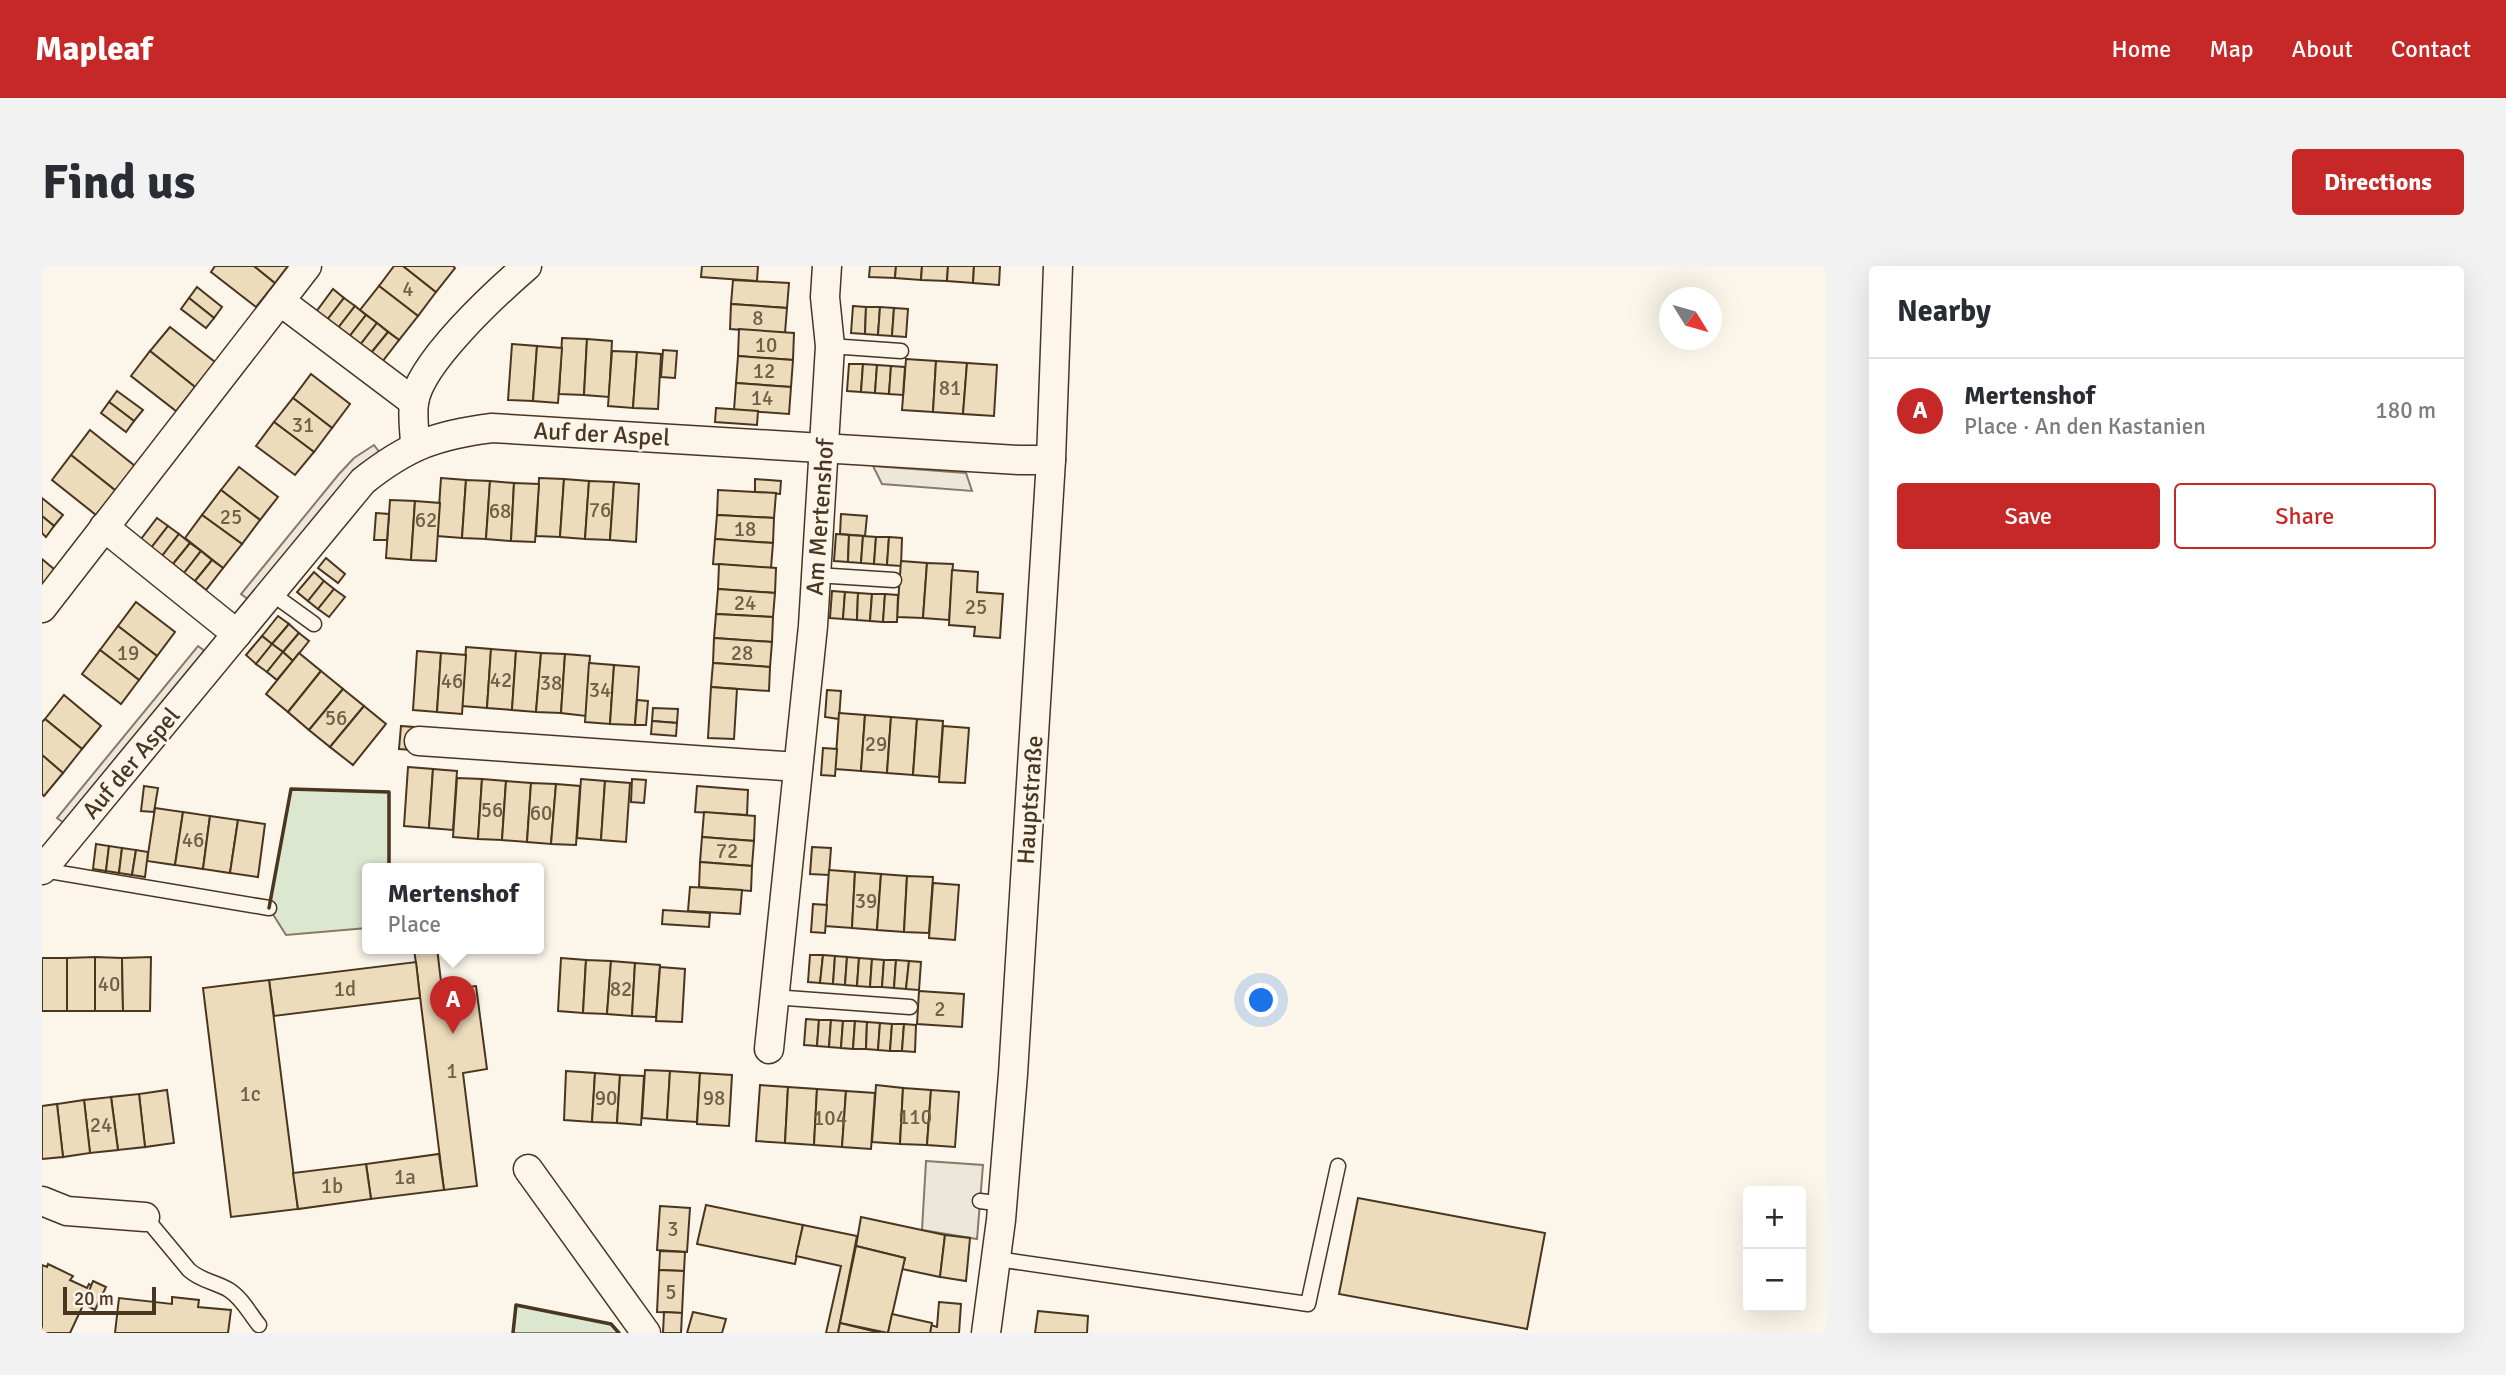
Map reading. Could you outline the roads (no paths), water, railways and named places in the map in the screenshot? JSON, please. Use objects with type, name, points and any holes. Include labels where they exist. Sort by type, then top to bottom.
[{"type":"street","points":[[42,608],[307,266]]},
{"type":"street","points":[[415,447],[414,402],[421,382],[433,362],[496,293],[527,266]]},
{"type":"street","name":"Am Mertenshof","points":[[769,1049],[816,575],[830,346],[825,297],[827,266]]},
{"type":"street","name":"Hauptstraße","points":[[986,1333],[997,1259],[991,1203],[1013,1074],[1051,460],[1058,266]]},
{"type":"street","points":[[280,301],[414,402]]},
{"type":"street","name":"Auf der Aspel","points":[[44,863],[363,481],[388,460],[415,447],[451,433],[492,428],[1051,460]]},
{"type":"street","points":[[104,527],[237,634]]},
{"type":"street","points":[[419,740],[798,767]]},
{"type":"street","points":[[528,1169],[646,1333]]},
{"type":"street","points":[[42,1201],[67,1211],[145,1217]]},
{"type":"lane","points":[[830,346],[901,351]]},
{"type":"lane","points":[[816,575],[894,580]]},
{"type":"lane","points":[[271,593],[314,624]]},
{"type":"lane","points":[[44,863],[269,908]]},
{"type":"lane","points":[[773,997],[910,1007]]},
{"type":"lane","points":[[997,1259],[1308,1304],[1338,1166]]},
{"type":"lane","points":[[145,1217],[189,1270],[198,1277],[228,1289],[259,1325]]},
{"type":"place","name":"Mertenshof","points":[[453,1034]]}]
